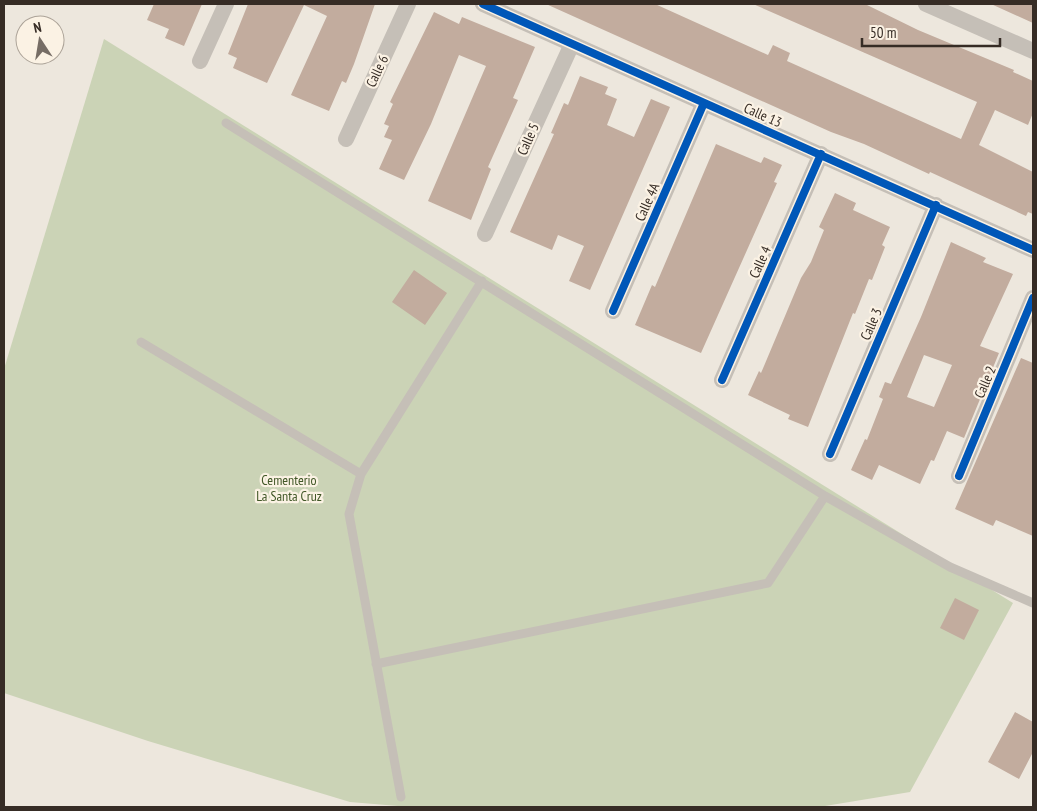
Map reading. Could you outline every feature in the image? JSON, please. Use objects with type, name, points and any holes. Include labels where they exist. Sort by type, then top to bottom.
[{"type":"street","points":[[200,61],[226,4]]},
{"type":"street","name":"Calle 6","points":[[346,139],[408,4]]},
{"type":"street","name":"Calle 13","points":[[483,4],[1033,250]]},
{"type":"street","points":[[926,4],[1033,51]]},
{"type":"street","name":"Calle 5","points":[[485,234],[572,44]]},
{"type":"street","name":"Calle 4A","points":[[613,311],[704,103]]},
{"type":"street","name":"Calle 4","points":[[722,380],[821,154]]},
{"type":"street","name":"Calle 3","points":[[830,454],[936,205]]},
{"type":"street","name":"Calle 2","points":[[959,476],[1033,298]]},
{"type":"lane","points":[[226,123],[825,496],[950,567],[1033,602]]},
{"type":"lane","points":[[401,797],[349,514],[361,474],[482,281]]},
{"type":"lane","points":[[141,342],[361,474]]},
{"type":"lane","points":[[376,664],[768,583],[825,496]]},
{"type":"green space","name":"Cementerio La Santa Cruz","points":[[104,39],[1013,603],[910,792],[819,807],[410,807],[350,802],[148,741],[4,693],[4,369]]},
{"type":"building","points":[[154,4],[202,4],[184,46],[165,38],[169,29],[147,20]]},
{"type":"building","points":[[248,4],[375,4],[346,83],[342,81],[329,111],[291,95],[327,16],[304,5],[267,83],[233,68],[237,58],[228,54]]},
{"type":"building","points":[[546,4],[655,4],[768,55],[773,45],[790,53],[787,61],[961,139],[977,102],[753,4],[865,4],[918,30],[1014,70],[1013,72],[1033,81],[1033,113],[1028,125],[995,110],[979,145],[1033,172],[1033,214],[1028,212],[1026,216],[930,172],[929,174],[864,144],[831,132]]},
{"type":"building","points":[[991,4],[1033,4],[1033,23]]},
{"type":"building","points":[[434,12],[459,24],[462,17],[535,47],[513,98],[518,100],[488,167],[491,169],[471,220],[428,201],[486,66],[459,55],[431,124],[404,180],[379,169],[392,140],[384,137],[389,126],[384,124],[393,104],[390,102]]},
{"type":"building","points":[[580,76],[608,87],[605,94],[617,99],[607,125],[634,137],[651,99],[670,107],[590,290],[569,281],[584,246],[558,235],[552,250],[510,232],[554,134],[551,133],[564,103],[568,105]]},
{"type":"building","points":[[716,144],[761,163],[764,157],[782,165],[774,182],[777,183],[701,353],[635,325],[652,285],[655,287]]},
{"type":"building","points":[[835,193],[856,203],[853,210],[890,227],[882,245],[885,247],[872,280],[869,279],[855,314],[853,313],[808,427],[788,419],[790,415],[748,395],[759,371],[761,373],[801,278],[811,262],[824,230],[819,227]]},
{"type":"building","points":[[951,242],[986,258],[983,262],[1013,274],[980,346],[999,353],[964,438],[947,431],[934,461],[931,460],[920,484],[879,465],[872,480],[851,470],[865,439],[867,440],[883,399],[879,397],[885,382],[891,384],[921,317]],"holes":[[[924,355],[952,365],[934,407],[907,397]]]},
{"type":"building","points":[[414,270],[447,293],[425,325],[392,302]]},
{"type":"building","points":[[1021,358],[1033,363],[1033,536],[996,520],[993,526],[955,509]]},
{"type":"building","points":[[955,598],[979,610],[964,640],[940,628]]},
{"type":"building","points":[[1015,712],[1033,722],[1033,752],[1019,779],[988,762]]},
{"type":"cycle path","points":[[483,4],[1033,250]]},
{"type":"cycle path","points":[[613,311],[704,103]]},
{"type":"cycle path","points":[[722,380],[821,154]]},
{"type":"cycle path","points":[[830,454],[936,205]]},
{"type":"cycle path","points":[[959,476],[1033,298]]}]
